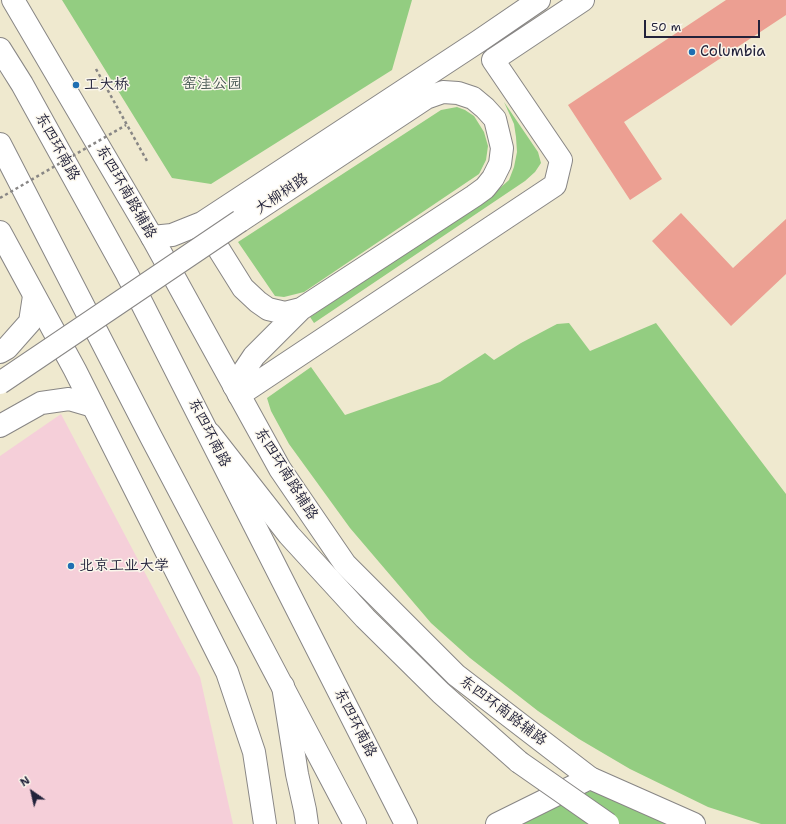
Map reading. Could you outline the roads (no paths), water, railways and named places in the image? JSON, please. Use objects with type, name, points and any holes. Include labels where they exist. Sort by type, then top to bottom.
[{"type":"main road","name":"东四环南路辅路","points":[[13,0],[152,237],[280,469],[344,564],[456,675],[590,778],[694,824]]},
{"type":"main road","name":"大柳树路","points":[[152,237],[172,235],[202,223],[539,0]]},
{"type":"main road","points":[[493,60],[583,0]]},
{"type":"main road","points":[[236,390],[555,185],[561,160],[479,41]]},
{"type":"main road","name":"东四环南路","points":[[0,49],[22,84],[127,274],[210,434],[406,824]]},
{"type":"main road","name":"大柳树路","points":[[0,383],[426,98],[443,92],[458,93],[473,98],[485,108],[495,119],[502,148],[500,164],[493,178],[485,188],[301,309]]},
{"type":"main road","points":[[0,144],[155,444],[355,824]]},
{"type":"main road","points":[[202,223],[243,288],[258,302],[268,309],[285,313],[301,309]]},
{"type":"main road","points":[[0,232],[93,406],[227,672],[254,752],[265,824]]},
{"type":"main road","points":[[0,352],[7,348],[30,322],[34,296]]},
{"type":"main road","points":[[236,390],[254,356],[301,309]]},
{"type":"main road","points":[[0,426],[42,403],[69,399],[93,406]]},
{"type":"main road","points":[[210,434],[289,535],[365,618],[441,693],[519,762],[608,824]]},
{"type":"main road","points":[[283,686],[297,774],[306,810],[307,824]]},
{"type":"main road","points":[[497,824],[590,778]]},
{"type":"place","name":"Columbia","points":[[692,52]]},
{"type":"place","name":"工大桥","points":[[76,85]]},
{"type":"place","name":"北京工业大学","points":[[71,566]]},
{"type":"park label","name":"窑洼公园","points":[[212,84]]}]
